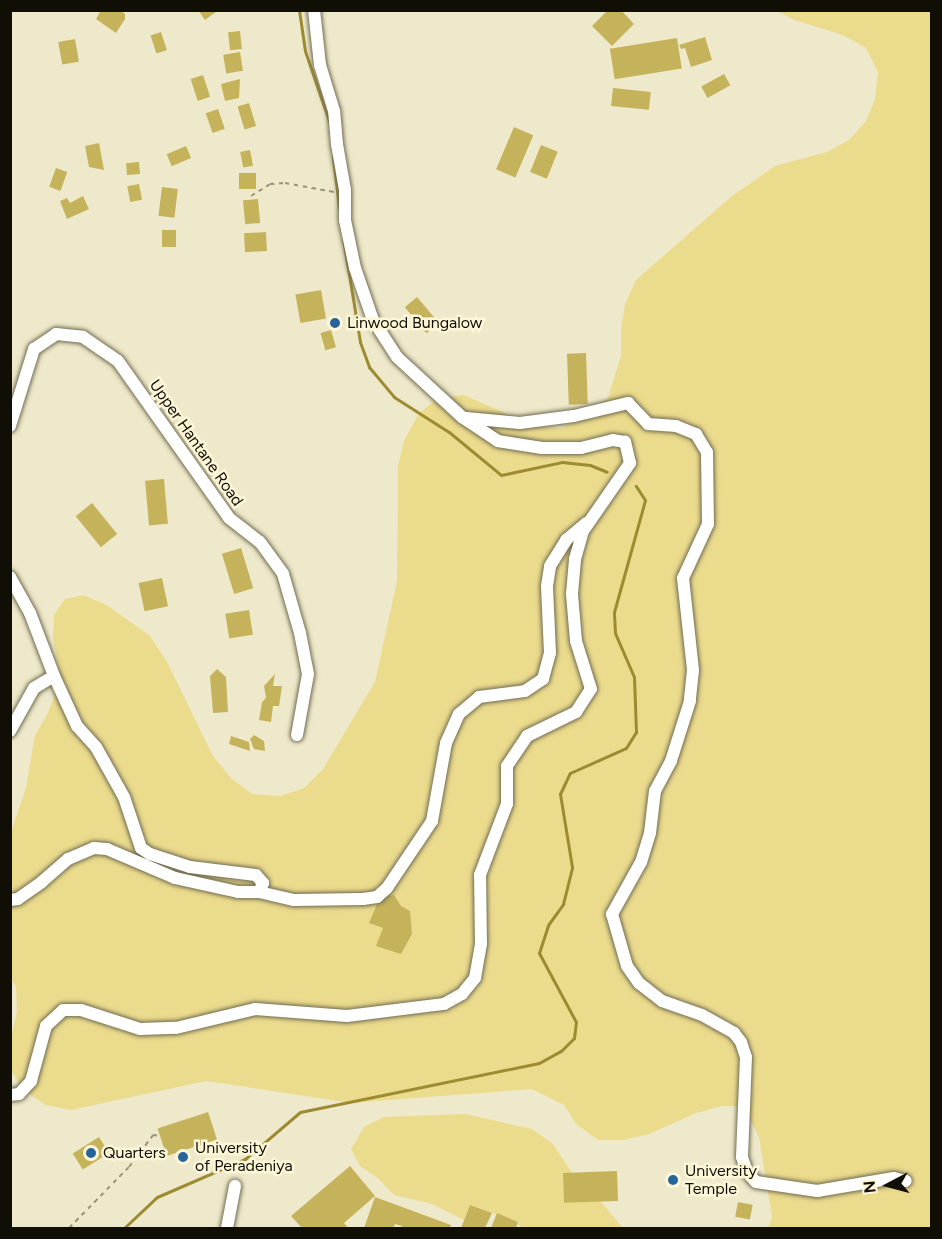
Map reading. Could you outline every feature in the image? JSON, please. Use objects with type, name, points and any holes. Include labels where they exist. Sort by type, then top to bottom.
[{"type":"street","points":[[10,1095],[19,1094],[31,1081],[46,1026],[63,1010],[81,1010],[140,1029],[176,1028],[255,1009],[347,1016],[444,1004],[462,994],[475,978],[481,944],[480,875],[507,804],[507,766],[527,736],[576,712],[591,689],[576,641],[572,594],[575,559],[583,531],[630,463],[624,442],[613,440],[581,448],[542,448],[498,441],[462,417],[397,357],[373,320],[352,258],[345,220],[345,190],[334,111],[320,64],[314,10]]},
{"type":"street","name":"Upper Hantane Road","points":[[10,426],[34,350],[56,334],[83,338],[118,361],[229,518],[260,542],[283,574],[300,633],[308,674],[297,735]]},
{"type":"street","points":[[462,417],[520,423],[574,416],[628,403],[648,424],[676,426],[696,434],[707,452],[708,524],[682,578],[693,670],[690,701],[671,761],[655,791],[650,833],[641,862],[612,914],[627,966],[639,983],[663,1000],[702,1016],[734,1033],[741,1042],[746,1057],[742,1157],[747,1172],[756,1182],[817,1191],[894,1178],[906,1182]]},
{"type":"street","points":[[10,900],[18,899],[68,859],[94,848],[107,849],[174,878],[238,892],[259,892],[294,900],[376,897],[387,888],[432,821],[446,743],[459,714],[479,698],[525,691],[543,680],[550,653],[547,586],[550,566],[566,540],[592,518]]},
{"type":"street","points":[[10,577],[30,613],[54,676],[77,726],[96,747],[124,797],[141,848],[150,854],[190,867],[256,875],[263,883],[259,892]]},
{"type":"street","points":[[10,731],[34,688],[54,676]]},
{"type":"street","points":[[228,1228],[236,1186]]},
{"type":"path","points":[[251,196],[270,184],[285,183],[328,192]]},
{"type":"path","points":[[69,1228],[129,1167],[153,1135],[161,1136]]},
{"type":"shaded area","points":[[778,11],[931,11],[931,1228],[768,1228],[772,1217],[759,1137],[743,1106],[722,1106],[696,1113],[649,1134],[624,1140],[598,1140],[576,1124],[564,1105],[532,1089],[351,1103],[206,1081],[71,1110],[46,1105],[23,1090],[11,1070],[11,1038],[17,1012],[16,986],[10,979],[11,832],[26,788],[35,735],[48,713],[57,690],[58,664],[53,638],[54,615],[65,599],[84,595],[108,606],[150,636],[166,660],[213,756],[231,778],[252,794],[280,796],[304,788],[323,769],[375,682],[397,581],[398,466],[404,441],[419,413],[439,398],[464,395],[536,427],[562,428],[585,414],[608,398],[621,356],[621,329],[625,304],[636,280],[732,196],[775,166],[827,152],[849,140],[866,121],[875,99],[878,72],[866,48],[843,35],[794,20]]},
{"type":"shaded area","points":[[465,1114],[532,1129],[553,1144],[582,1188],[602,1203],[623,1228],[520,1228],[518,1222],[470,1205],[464,1220],[432,1204],[394,1195],[379,1179],[360,1166],[351,1149],[364,1127],[384,1117]]},
{"type":"building","points":[[101,10],[120,10],[125,14],[125,19],[116,33],[96,19]]},
{"type":"building","points":[[198,10],[215,10],[216,12],[205,20]]},
{"type":"building","points":[[608,10],[621,10],[634,24],[612,46],[592,26]]},
{"type":"building","points":[[240,31],[242,49],[230,50],[228,32]]},
{"type":"building","points":[[161,32],[167,50],[156,53],[151,35]]},
{"type":"building","points":[[705,37],[712,60],[691,67],[685,48],[681,49],[679,45]]},
{"type":"building","points":[[677,38],[682,69],[615,79],[610,49]]},
{"type":"building","points":[[75,39],[79,62],[62,65],[58,42]]},
{"type":"building","points":[[240,52],[243,71],[226,73],[223,55]]},
{"type":"building","points":[[724,74],[730,85],[708,98],[701,87]]},
{"type":"building","points":[[203,75],[210,97],[198,101],[191,79]]},
{"type":"building","points":[[240,79],[239,98],[225,101],[221,84]]},
{"type":"building","points":[[613,88],[651,92],[649,110],[611,106]]},
{"type":"building","points":[[249,103],[256,126],[245,129],[238,107]]},
{"type":"building","points":[[218,109],[225,129],[213,133],[206,113]]},
{"type":"building","points":[[514,127],[533,135],[515,178],[496,169]]},
{"type":"building","points":[[99,143],[104,170],[89,167],[85,146]]},
{"type":"building","points":[[541,145],[558,152],[547,179],[530,172]]},
{"type":"building","points":[[186,146],[191,158],[172,166],[167,154]]},
{"type":"building","points":[[250,150],[253,166],[243,168],[240,152]]},
{"type":"building","points":[[139,162],[140,174],[127,175],[126,163]]},
{"type":"building","points":[[56,168],[67,172],[60,191],[49,187]]},
{"type":"building","points":[[239,173],[256,173],[256,189],[239,189]]},
{"type":"building","points":[[139,184],[142,200],[130,202],[127,186]]},
{"type":"building","points":[[162,187],[178,189],[174,218],[158,216]]},
{"type":"building","points":[[83,196],[89,209],[67,219],[60,201],[67,198],[70,203]]},
{"type":"building","points":[[258,199],[260,223],[245,224],[243,200]]},
{"type":"building","points":[[162,230],[176,230],[176,247],[162,247]]},
{"type":"building","points":[[266,232],[267,251],[245,252],[244,233]]},
{"type":"building","points":[[321,290],[326,319],[300,323],[295,295]]},
{"type":"building","points":[[417,297],[439,323],[427,333],[405,307]]},
{"type":"building","points":[[331,330],[336,347],[325,350],[320,333]]},
{"type":"building","points":[[586,353],[588,404],[569,405],[567,354]]},
{"type":"building","points":[[164,479],[168,524],[149,525],[145,481]]},
{"type":"building","points":[[92,503],[117,534],[101,547],[76,516]]},
{"type":"building","points":[[241,548],[253,588],[234,594],[222,554]]},
{"type":"building","points":[[162,578],[168,606],[145,611],[139,583]]},
{"type":"building","points":[[249,610],[253,635],[229,638],[225,614]]},
{"type":"building","points":[[217,669],[226,677],[228,712],[213,713],[210,676]]},
{"type":"building","points":[[275,674],[273,686],[282,686],[279,706],[273,706],[271,722],[259,720],[262,702],[266,698],[264,686]]},
{"type":"building","points":[[254,735],[264,741],[265,751],[254,749],[250,739]]},
{"type":"building","points":[[231,736],[249,742],[250,751],[229,744]]},
{"type":"building","points":[[394,895],[401,906],[410,911],[412,934],[401,954],[376,946],[383,928],[369,923],[380,897]]},
{"type":"building","points":[[208,1112],[217,1140],[167,1156],[158,1128]]},
{"type":"building","name":"Quarters","points":[[99,1137],[109,1153],[83,1170],[73,1153]]},
{"type":"building","points":[[350,1166],[375,1196],[344,1223],[348,1228],[302,1228],[291,1216]]},
{"type":"building","points":[[617,1171],[618,1201],[564,1203],[563,1173]]},
{"type":"building","points":[[375,1197],[451,1225],[450,1228],[402,1228],[395,1224],[393,1228],[364,1228]]},
{"type":"building","points":[[738,1202],[753,1205],[750,1220],[735,1217]]},
{"type":"building","points":[[470,1205],[492,1213],[485,1228],[461,1228]]},
{"type":"building","points":[[497,1213],[518,1222],[516,1228],[491,1228]]},
{"type":"waterway","points":[[299,10],[305,51],[329,121]]},
{"type":"waterway","points":[[333,157],[339,208]]},
{"type":"waterway","points":[[343,238],[360,342],[369,367],[394,397],[449,432],[501,475],[562,462],[590,465],[607,472]]},
{"type":"waterway","points":[[124,1228],[157,1197],[245,1159],[300,1112],[539,1063],[561,1051],[574,1038],[576,1022],[539,953],[548,925],[563,904],[572,867],[560,794],[570,773],[626,748],[636,732],[634,677],[615,633],[614,612],[645,500],[636,486]]},
{"type":"place","name":"Linwood Bungalow","points":[[335,323]]},
{"type":"place","name":"Quarters","points":[[91,1153]]},
{"type":"place","name":"University of Peradeniya","points":[[183,1157]]},
{"type":"place","name":"University Temple","points":[[673,1180]]}]
